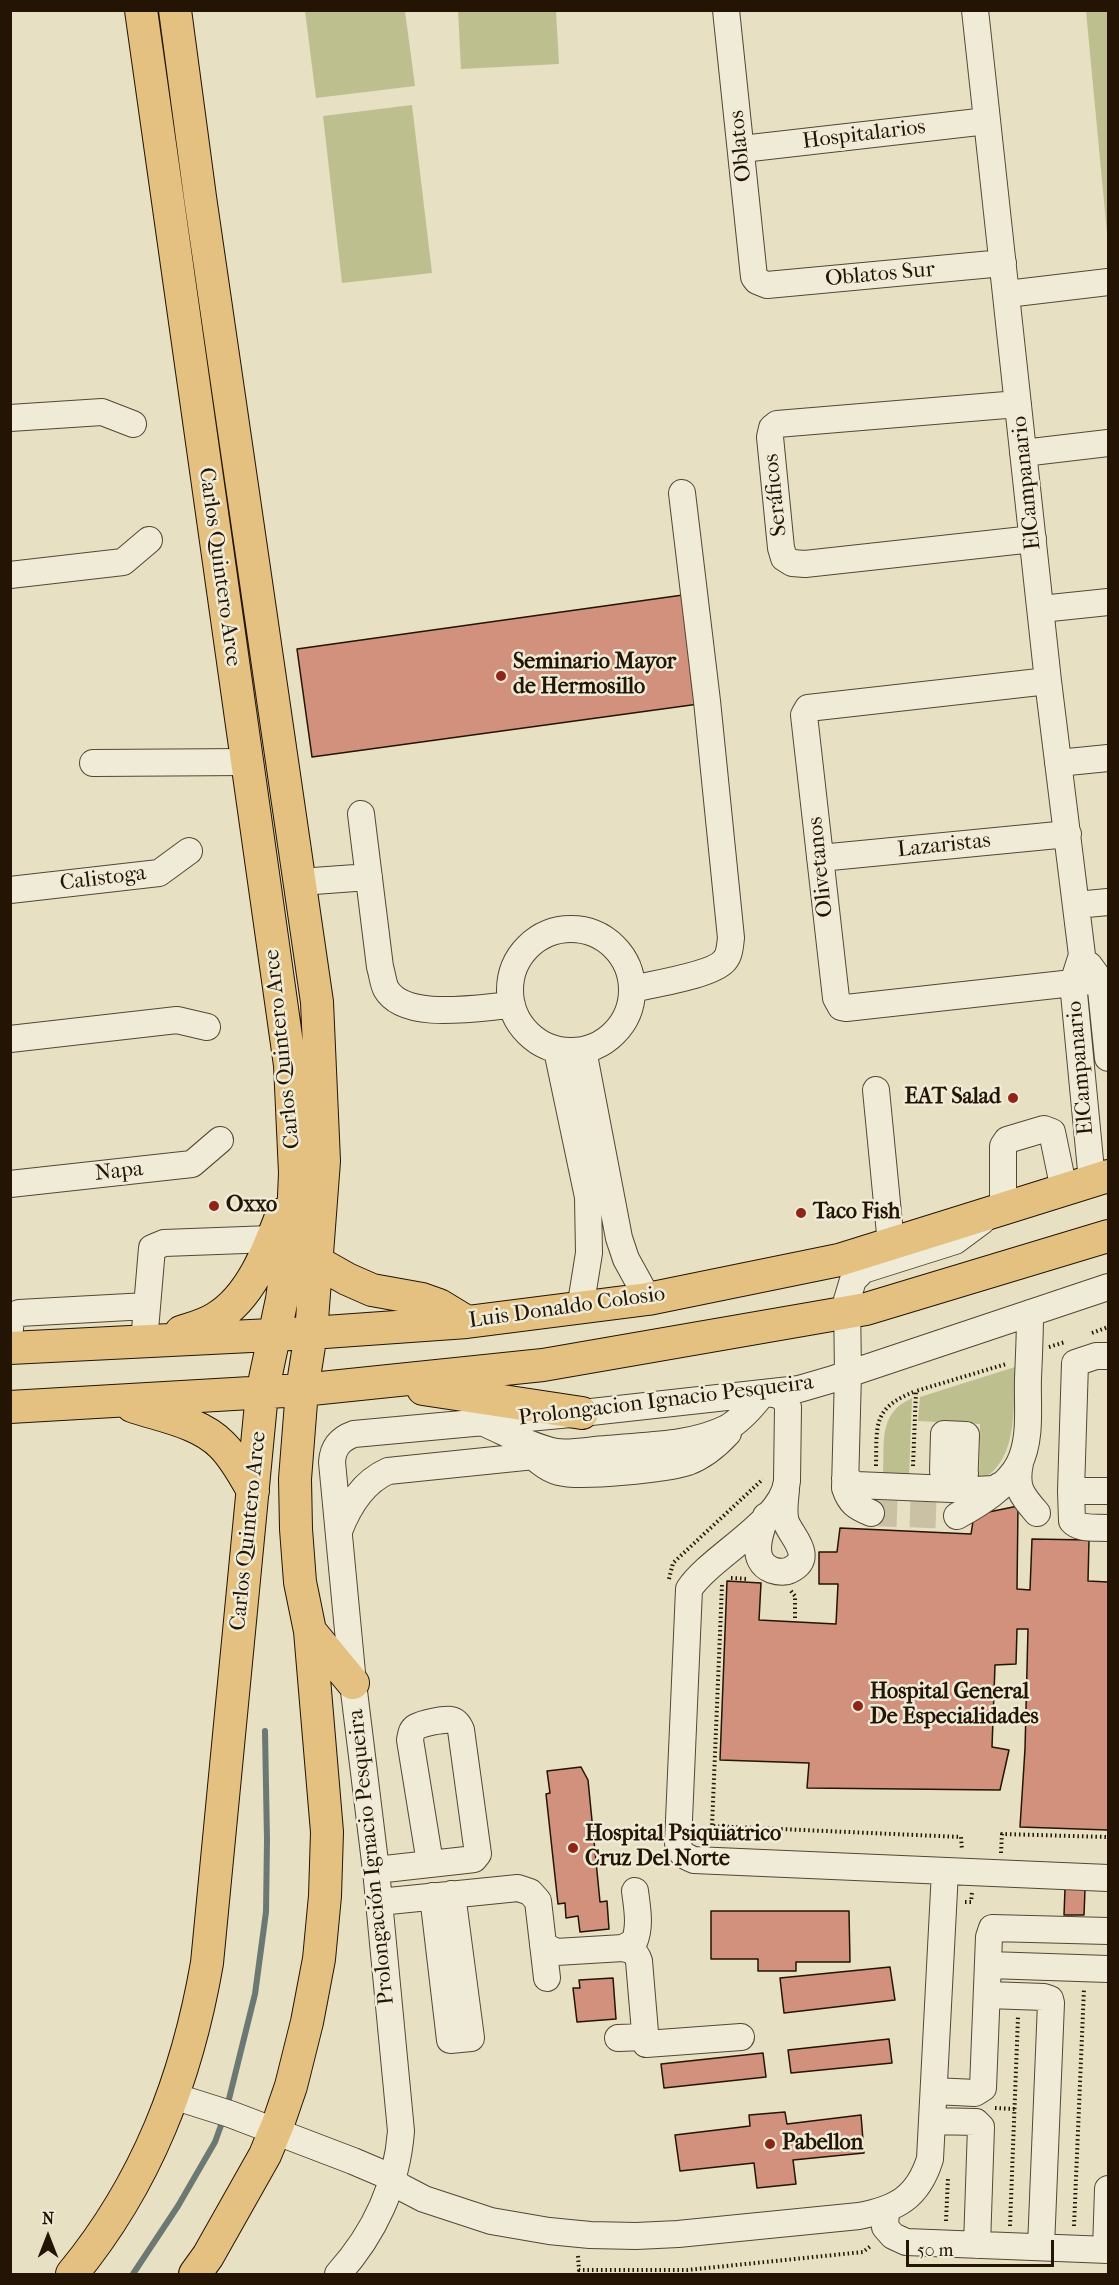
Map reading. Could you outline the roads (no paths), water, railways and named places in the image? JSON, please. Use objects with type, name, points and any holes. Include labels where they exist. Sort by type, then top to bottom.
[{"type":"main road","name":"Carlos Quintero Arce","points":[[72,2274],[116,2214],[137,2176],[165,2118],[184,2068],[198,2016],[207,1963],[262,1393],[282,1299],[293,1219],[296,1173],[290,1065],[141,10]]},
{"type":"main road","name":"Carlos Quintero Arce","points":[[175,16],[300,882],[320,1037],[324,1161],[311,1333],[302,1390],[296,1479],[296,1529],[300,1582],[310,1631],[326,1821],[326,1896],[319,1959],[307,2022],[291,2086],[275,2132],[240,2201],[195,2274]]},
{"type":"main road","points":[[150,71],[165,113],[178,180],[183,191],[191,196],[200,197]]},
{"type":"main road","points":[[271,677],[261,724],[247,762],[276,785],[289,803]]},
{"type":"main road","points":[[147,1342],[216,1318],[237,1300],[253,1279],[296,1173]]},
{"type":"main road","name":"Luis Donaldo Colosio","points":[[10,1348],[274,1333],[311,1333],[467,1322],[648,1299],[839,1260],[1088,1183]]},
{"type":"main road","points":[[10,1407],[302,1390],[543,1365],[866,1309],[1108,1236]]},
{"type":"main road","points":[[317,1262],[372,1290],[422,1299],[439,1305],[467,1322]]},
{"type":"main road","points":[[371,1382],[494,1398],[582,1413]]},
{"type":"main road","points":[[117,1401],[196,1427],[204,1432],[220,1443],[237,1462],[253,1491]]},
{"type":"main road","points":[[310,1631],[352,1683]]},
{"type":"street","name":"Oblatos","points":[[726,10],[754,277],[757,281]]},
{"type":"street","name":"ElCampanario","points":[[975,10],[1048,681],[1082,955],[1073,983],[1088,1183]]},
{"type":"street","name":"Hospitalarios","points":[[742,149],[987,121]]},
{"type":"street","name":"Oblatos Sur","points":[[757,281],[767,285],[1003,263]]},
{"type":"street","points":[[1006,294],[1108,282]]},
{"type":"street","name":"Seráficos","points":[[1018,404],[777,424],[772,428],[771,437],[782,548],[784,558],[792,563],[805,564],[1033,539]]},
{"type":"street","points":[[10,418],[102,412],[133,424]]},
{"type":"street","points":[[1023,453],[1108,443]]},
{"type":"street","points":[[632,989],[713,970],[725,961],[729,953],[731,938],[707,701],[682,493]]},
{"type":"street","points":[[10,575],[123,562],[149,540]]},
{"type":"street","points":[[1041,609],[1108,602]]},
{"type":"street","name":"Olivetanos","points":[[1048,681],[808,708],[804,716],[836,998],[841,1007],[1100,980]]},
{"type":"street","points":[[1058,763],[1108,758]]},
{"type":"street","points":[[93,763],[247,762]]},
{"type":"street","points":[[362,814],[381,966],[387,990],[403,1005],[425,1011],[512,1005]]},
{"type":"street","name":"Lazaristas","points":[[820,858],[1068,834]]},
{"type":"street","name":"Calistoga","points":[[10,890],[159,873],[189,851]]},
{"type":"street","points":[[300,882],[369,877]]},
{"type":"street","points":[[1076,905],[1108,902]]},
{"type":"street","points":[[572,929],[591,932],[607,941],[621,954],[629,971],[632,989],[630,1006],[618,1028],[599,1045],[583,1050],[557,1050],[536,1041],[521,1025],[512,1005],[510,987],[514,969],[523,952],[537,940],[554,932],[572,929]]},
{"type":"street","name":"ElCampanario","points":[[1082,955],[1100,980],[1108,1058]]},
{"type":"street","points":[[10,1039],[177,1020],[207,1027]]},
{"type":"street","points":[[557,1050],[600,1196],[620,1238],[626,1258],[648,1299]]},
{"type":"street","points":[[580,1309],[600,1196],[583,1050]]},
{"type":"street","points":[[876,1090],[891,1244]]},
{"type":"street","points":[[871,1513],[858,1508],[849,1501],[845,1488],[847,1312],[849,1290],[853,1280],[863,1270],[955,1240],[999,1211],[1003,1146],[1007,1140],[1044,1129],[1052,1132],[1088,1183]]},
{"type":"street","name":"Napa","points":[[10,1184],[192,1164],[220,1140]]},
{"type":"street","points":[[147,1342],[147,1306],[152,1248],[164,1244],[271,1239]]},
{"type":"street","name":"Prolongacion Ignacio Pesqueira","points":[[354,1434],[582,1413],[799,1389],[1108,1287]]},
{"type":"street","points":[[10,1329],[11,1317],[19,1313],[147,1306]]},
{"type":"street","points":[[1030,1313],[1027,1429],[1017,1485],[1037,1513]]},
{"type":"street","points":[[1108,1356],[1096,1356],[1075,1363],[1071,1491],[1072,1521],[1080,1527],[1108,1528]]},
{"type":"street","points":[[483,1422],[546,1454],[558,1472],[572,1474],[670,1466],[688,1462],[716,1446],[763,1393],[781,1396],[788,1407],[786,1521],[801,1547],[800,1559],[792,1569],[781,1572],[769,1569],[761,1561],[758,1548],[760,1525]]},
{"type":"street","name":"Prolongación Ignacio Pesqueira","points":[[338,2274],[362,2245],[381,2210],[393,2179],[401,2131],[376,1870],[352,1683],[333,1455],[341,1440],[354,1434]]},
{"type":"street","points":[[339,1531],[345,1515],[364,1487],[376,1476],[388,1471],[546,1454]]},
{"type":"street","points":[[957,1516],[975,1507],[1001,1485],[1020,1463]]},
{"type":"street","points":[[845,1478],[856,1485],[965,1481],[994,1489],[1001,1485]]},
{"type":"street","points":[[786,1490],[780,1503],[760,1525],[695,1580],[689,1589],[678,1843],[680,1851],[694,1860],[953,1862],[1108,1878]]},
{"type":"street","points":[[1071,1491],[1108,1491]]},
{"type":"street","points":[[760,1525],[780,1524],[789,1528]]},
{"type":"street","points":[[376,1870],[474,1859],[478,1854],[462,1730],[458,1723],[452,1720],[415,1727],[411,1732],[410,1740],[429,1863]]},
{"type":"street","points":[[173,2096],[230,2114],[353,2161],[393,2179],[401,2187],[424,2199],[491,2221],[590,2235],[678,2234],[859,2216],[886,2211],[905,2198],[925,2175],[930,2159],[953,1862]]},
{"type":"street","points":[[379,1902],[518,1888],[530,1892],[538,1901],[547,1978]]},
{"type":"street","points":[[635,1891],[633,1946],[646,2044],[741,2037]]},
{"type":"street","points":[[934,2091],[975,2093],[983,2088],[989,1937],[992,1928],[1108,1931]]},
{"type":"street","points":[[543,1945],[556,1952],[633,1946]]},
{"type":"street","points":[[989,1965],[1105,1969]]},
{"type":"street","points":[[988,1995],[1044,1996],[1051,2003],[1041,2247]]},
{"type":"street","points":[[618,2038],[645,2037]]},
{"type":"street","points":[[933,2121],[976,2122],[981,2127],[977,2245]]},
{"type":"street","points":[[399,2150],[404,2177],[414,2191],[424,2199]]},
{"type":"street","points":[[886,2211],[885,2227],[898,2240],[1107,2250],[1108,2189]]},
{"type":"street","points":[[381,2210],[393,2199],[424,2199]]},
{"type":"waterway","points":[[227,2107],[255,1994],[266,1912],[265,1731]]},
{"type":"waterway","points":[[133,2274],[178,2206],[215,2142],[224,2117]]},
{"type":"tunnel","points":[[871,1513],[957,1516]]},
{"type":"place","name":"Seminario Mayor de Hermosillo","points":[[501,676]]},
{"type":"place","name":"EAT Salad","points":[[1013,1098]]},
{"type":"place","name":"Oxxo","points":[[214,1206]]},
{"type":"place","name":"Taco Fish","points":[[801,1213]]},
{"type":"place","name":"Hospital General De Especialidades","points":[[858,1706]]},
{"type":"place","name":"Hospital Psiquiatrico Cruz Del Norte","points":[[573,1848]]},
{"type":"place","name":"Pabellon","points":[[770,2144]]}]
